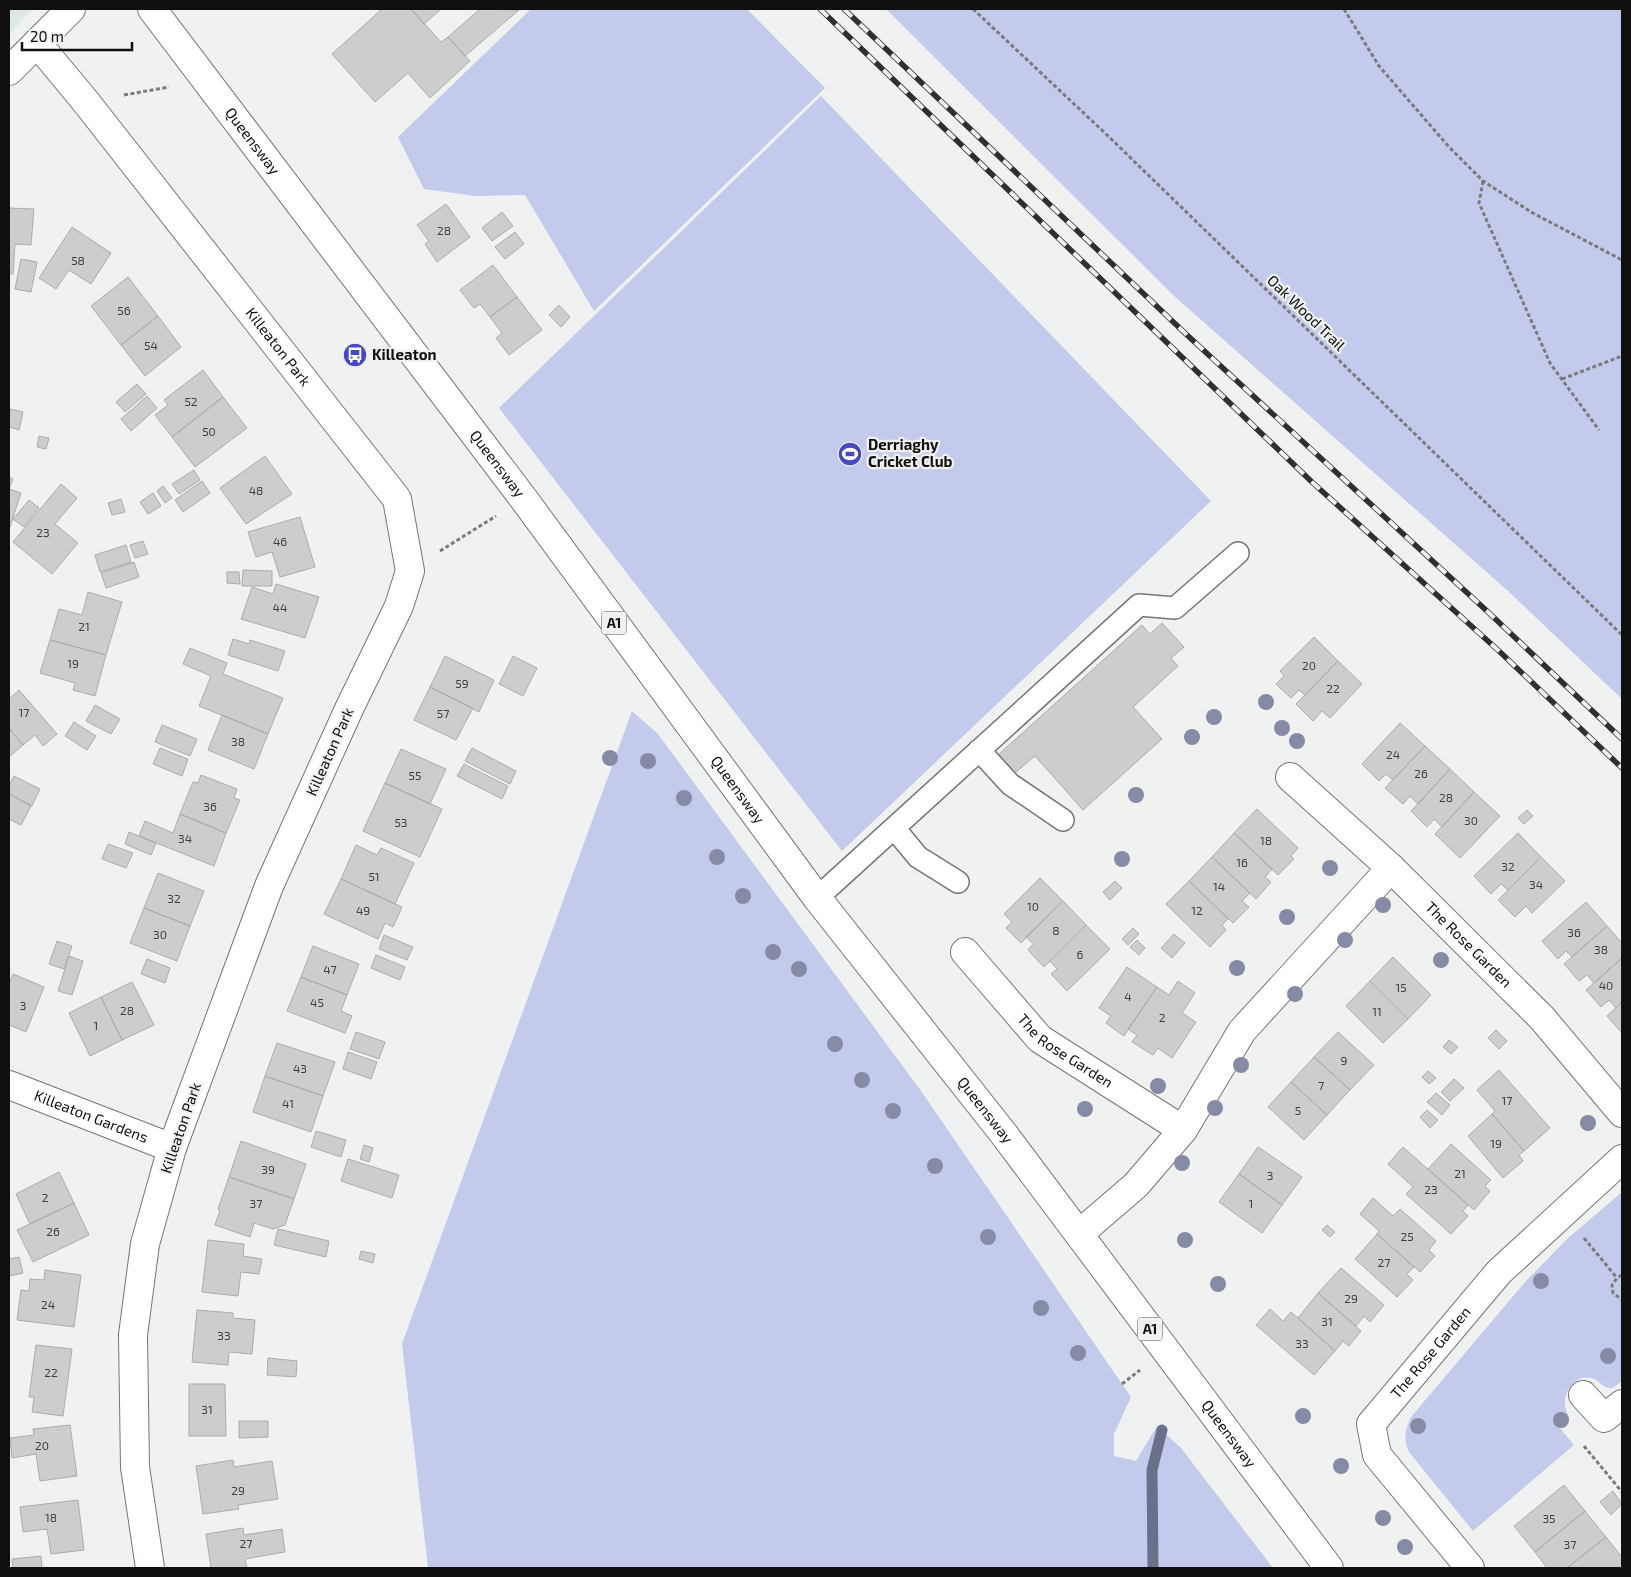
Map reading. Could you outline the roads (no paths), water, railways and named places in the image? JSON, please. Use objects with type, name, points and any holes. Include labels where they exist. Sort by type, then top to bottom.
[{"type":"street","points":[[9,71],[71,9]]},
{"type":"street","name":"Queensway","points":[[152,9],[523,498],[817,898],[1003,1133],[1329,1568]]},
{"type":"street","name":"Killeaton Park","points":[[37,43],[86,102],[397,499],[410,571],[399,606],[349,709],[269,886],[172,1148],[145,1244],[132,1335],[135,1467],[150,1568]]},
{"type":"street","name":"The Rose Garden","points":[[1290,777],[1391,868],[1542,1018],[1622,1114]]},
{"type":"street","points":[[1079,1234],[1136,1185],[1183,1130],[1242,1031],[1391,868]]},
{"type":"street","name":"The Rose Garden","points":[[965,952],[1040,1039],[1183,1130]]},
{"type":"street","name":"Killeaton Gardens","points":[[9,1085],[172,1148]]},
{"type":"street","name":"The Rose Garden","points":[[1470,1568],[1377,1456],[1371,1424],[1499,1272],[1622,1159]]},
{"type":"street","points":[[1583,1395],[1604,1418],[1622,1404]]},
{"type":"lane","points":[[817,898],[1139,605],[1175,608],[1238,553]]},
{"type":"lane","points":[[979,750],[1010,784],[1063,820]]},
{"type":"lane","points":[[894,828],[918,857],[958,882]]},
{"type":"waterway","points":[[1153,1568],[1152,1470],[1162,1430]]},
{"type":"railway","points":[[820,9],[1313,483],[1499,651],[1622,768]]},
{"type":"railway","points":[[844,9],[1187,335],[1488,612],[1622,739]]},
{"type":"place","name":"Killeaton","points":[[355,355]]},
{"type":"place","name":"Derriaghy Cricket Club","points":[[850,454]]}]
